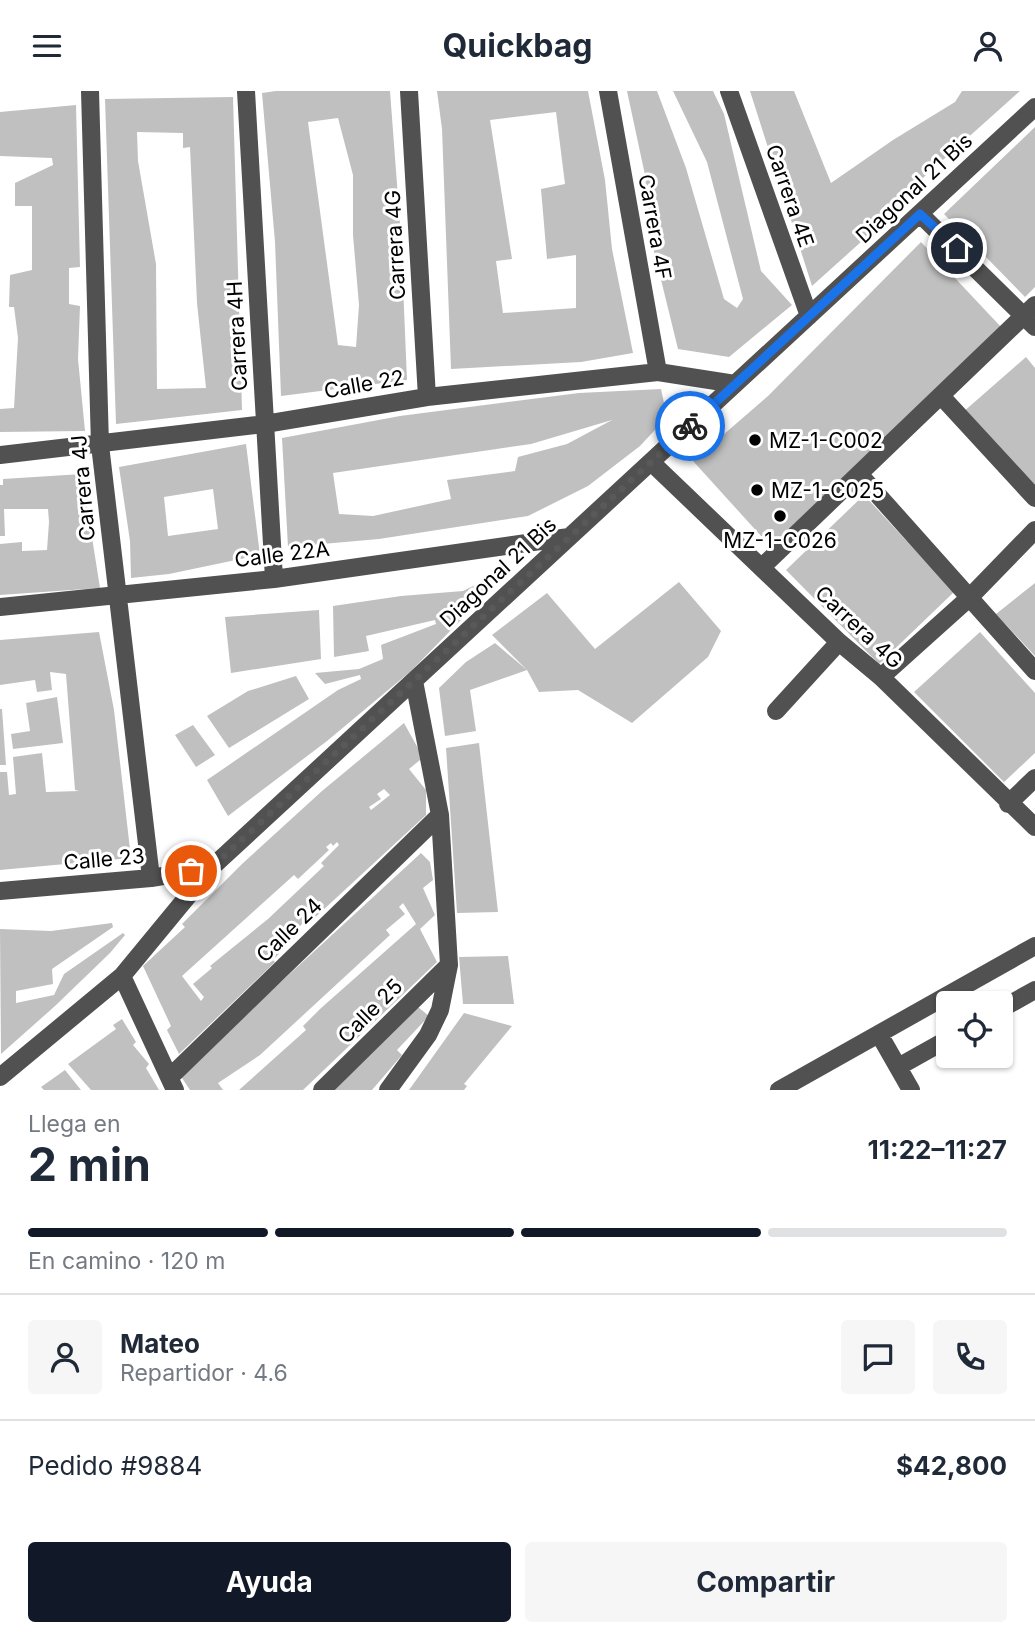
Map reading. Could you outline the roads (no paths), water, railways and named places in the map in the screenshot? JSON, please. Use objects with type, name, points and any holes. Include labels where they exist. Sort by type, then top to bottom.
[{"type":"street","name":"Carrera 4J","points":[[90,91],[100,445],[151,878]]},
{"type":"street","name":"Carrera 4H","points":[[246,91],[274,579]]},
{"type":"street","name":"Carrera 4G","points":[[409,91],[427,397]]},
{"type":"street","name":"Carrera 4F","points":[[608,91],[658,372]]},
{"type":"street","name":"Carrera 4E","points":[[729,91],[808,316]]},
{"type":"street","name":"Diagonal 21 Bis","points":[[0,1077],[122,976],[211,868],[1035,107]]},
{"type":"street","points":[[762,566],[1031,316],[920,214]]},
{"type":"street","name":"Calle 22","points":[[0,455],[265,424],[427,397],[658,372],[735,384]]},
{"type":"street","points":[[942,397],[1035,498]]},
{"type":"street","name":"Carrera 4G","points":[[651,462],[839,642],[881,677],[1008,804],[1035,827]]},
{"type":"street","points":[[860,475],[1035,671]]},
{"type":"street","points":[[881,677],[969,598],[1035,530]]},
{"type":"street","name":"Calle 22A","points":[[0,607],[274,579],[569,537]]},
{"type":"street","points":[[776,711],[839,642]]},
{"type":"street","points":[[388,1090],[428,1035],[447,984],[449,965],[440,815],[414,681]]},
{"type":"street","points":[[1008,804],[1035,778]]},
{"type":"street","name":"Calle 24","points":[[172,1084],[440,815]]},
{"type":"street","name":"Calle 23","points":[[0,891],[151,878],[211,868]]},
{"type":"street","points":[[779,1090],[1035,947]]},
{"type":"street","name":"Calle 25","points":[[322,1090],[449,965]]},
{"type":"street","points":[[122,976],[172,1084]]},
{"type":"street","points":[[1013,1002],[1035,990]]},
{"type":"street","points":[[879,1034],[911,1090]]},
{"type":"street","points":[[898,1067],[936,1045]]},
{"type":"place","name":"MZ-1-C002","points":[[755,440]]},
{"type":"place","name":"MZ-1-C025","points":[[757,490]]},
{"type":"place","name":"MZ-1-C026","points":[[780,516]]}]
